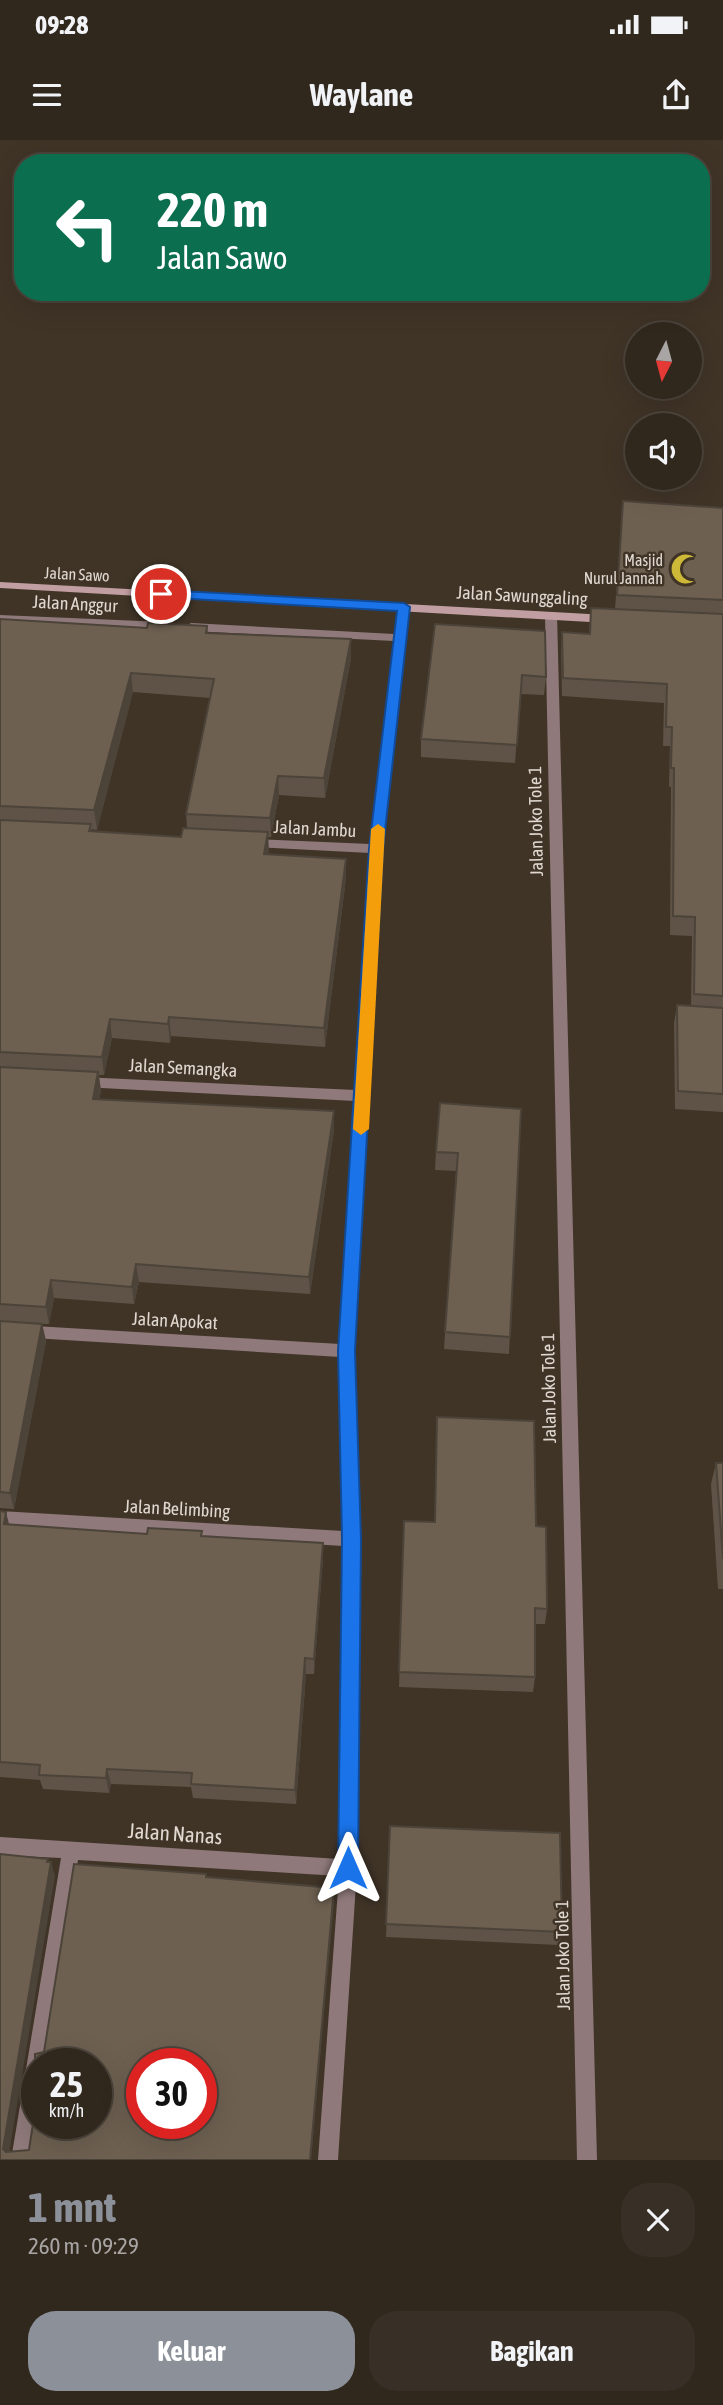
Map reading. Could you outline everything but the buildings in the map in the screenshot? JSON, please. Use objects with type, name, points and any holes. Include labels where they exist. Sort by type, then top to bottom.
[{"type":"street","name":"Jalan Sawo","points":[[0,585],[404,607]]},
{"type":"street","name":"Jalan Sawunggaling","points":[[404,607],[617,619]]},
{"type":"street","points":[[328,2160],[348,1868],[351,1539],[347,1351],[376,849],[404,607]]},
{"type":"street","name":"Jalan Joko Tole 1","points":[[551,615],[587,2160]]},
{"type":"street","name":"Jalan Anggur","points":[[0,618],[400,638]]},
{"type":"street","name":"Jalan Jambu","points":[[245,843],[376,849]]},
{"type":"street","name":"Jalan Semangka","points":[[70,1081],[363,1096]]},
{"type":"street","name":"Jalan Apokat","points":[[0,1329],[347,1351]]},
{"type":"street","name":"Jalan Belimbing","points":[[0,1518],[351,1539]]},
{"type":"street","name":"Jalan Nanas","points":[[0,1846],[348,1868]]},
{"type":"street","points":[[21,2160],[71,1851]]},
{"type":"slow traffic","points":[[361,1129],[378,829]]},
{"type":"place","name":"Masjid Nurul Jannah","points":[[686,569]]},
{"type":"route","points":[[161,594],[404,607],[376,849],[347,1351],[351,1539],[348,1868]]}]
